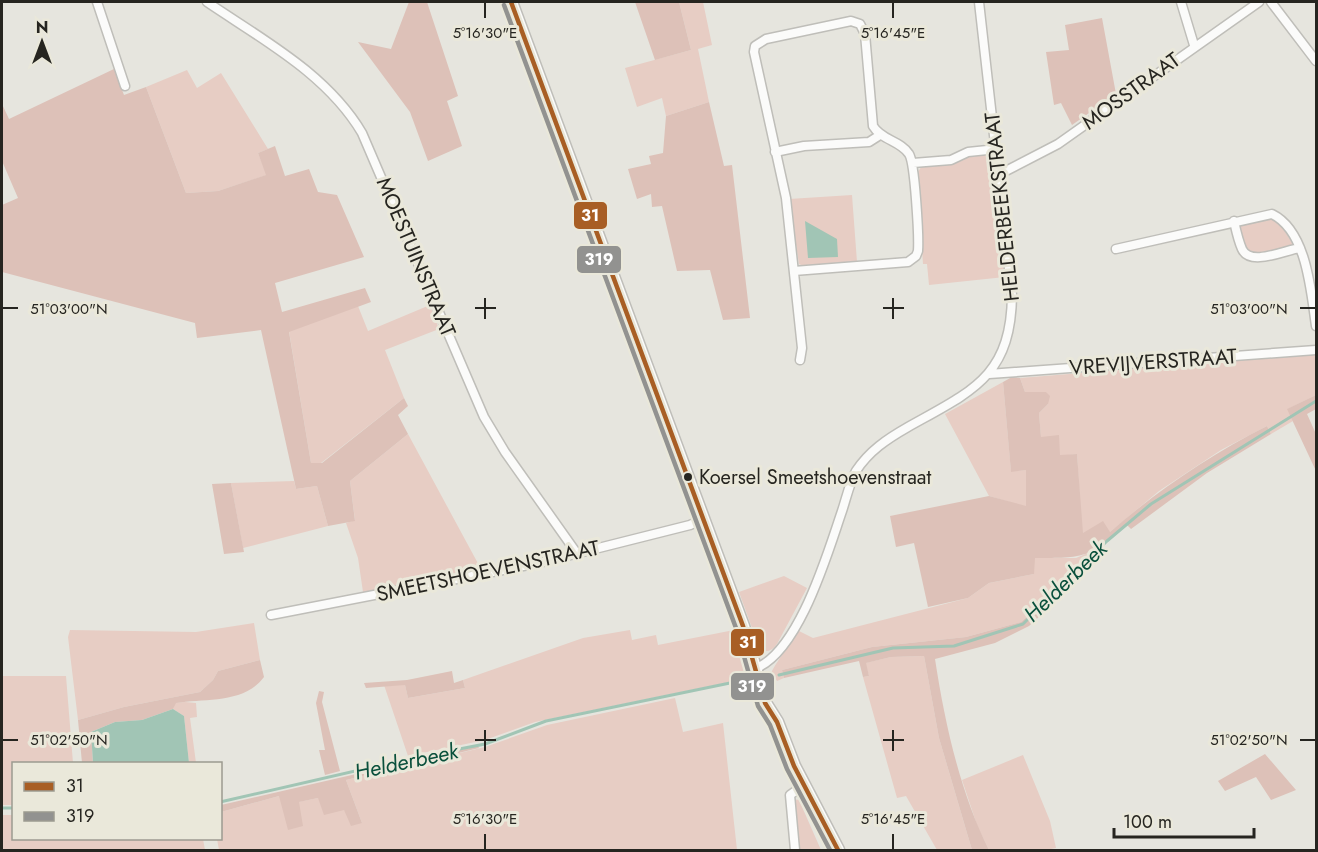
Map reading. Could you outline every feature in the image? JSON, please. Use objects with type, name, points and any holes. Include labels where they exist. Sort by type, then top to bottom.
[{"type":"street","points":[[97,2],[125,86]]},
{"type":"street","name":"MOESTUINSTRAAT","points":[[207,2],[308,72],[348,108],[362,133],[484,417],[505,452],[578,555]]},
{"type":"street","points":[[511,2],[743,626],[749,635],[758,668],[774,701],[777,722],[804,785],[838,850]]},
{"type":"street","name":"HELDERBEEKSTRAAT","points":[[758,668],[777,655],[812,592],[855,472],[871,452],[892,436],[966,394],[989,374],[1004,348],[1012,321],[1012,295],[979,2]]},
{"type":"street","points":[[1181,2],[1194,45]]},
{"type":"street","name":"MOSSTRAAT","points":[[1000,174],[1058,144],[1194,45],[1259,2]]},
{"type":"street","points":[[1271,2],[1317,61]]},
{"type":"street","points":[[794,271],[913,259],[919,245],[913,163],[904,148],[880,135],[872,121],[864,29],[856,22],[842,21],[766,39],[755,46],[754,57],[786,198],[802,348],[800,360]]},
{"type":"street","points":[[775,152],[804,146],[869,142],[880,135]]},
{"type":"street","points":[[913,163],[951,160],[968,152],[997,149]]},
{"type":"street","points":[[1116,249],[1272,213],[1280,219],[1306,261],[1317,326]]},
{"type":"street","points":[[1234,221],[1241,248],[1249,256],[1257,258],[1300,248]]},
{"type":"street","name":"VREVIJVERSTRAAT","points":[[989,374],[1317,350]]},
{"type":"street","name":"SMEETSHOEVENSTRAAT","points":[[271,615],[578,555],[690,525],[703,519]]},
{"type":"street","points":[[795,850],[790,795],[804,785]]},
{"type":"shaded area","points":[[409,2],[427,2],[458,96],[447,101],[462,146],[428,161],[410,112],[358,42],[391,49]]},
{"type":"shaded area","points":[[635,2],[679,2],[691,50],[655,60]]},
{"type":"shaded area","points":[[679,2],[703,2],[712,45],[698,49],[709,102],[666,116],[662,98],[637,107],[625,68],[691,50]]},
{"type":"shaded area","points":[[1102,18],[1116,94],[1072,125],[1061,103],[1054,105],[1046,52],[1069,50],[1065,25]]},
{"type":"shaded area","points":[[114,69],[124,95],[146,87],[186,193],[218,191],[266,175],[258,153],[275,146],[285,176],[309,169],[318,192],[337,195],[364,257],[275,283],[282,312],[365,288],[371,302],[289,332],[311,463],[322,463],[404,398],[408,406],[398,415],[408,434],[350,481],[355,521],[328,526],[317,486],[296,489],[261,330],[197,338],[195,323],[2,272],[2,205],[18,198],[2,161],[2,104],[9,119]]},
{"type":"shaded area","points":[[187,70],[197,88],[221,73],[268,149],[258,153],[267,175],[218,191],[186,193],[146,87]]},
{"type":"shaded area","points":[[709,102],[724,166],[732,165],[750,318],[723,320],[710,270],[677,271],[662,206],[652,207],[651,194],[637,199],[628,169],[651,164],[649,156],[663,153],[666,116]]},
{"type":"shaded area","points":[[986,155],[991,160],[1005,277],[929,285],[927,264],[923,264],[917,173],[922,166]]},
{"type":"shaded area","points":[[852,195],[857,262],[806,267],[799,264],[789,199]]},
{"type":"shaded area","points":[[1267,216],[1277,219],[1293,244],[1287,248],[1255,255],[1244,247],[1239,226],[1245,220]]},
{"type":"shaded area","points":[[805,221],[837,239],[838,257],[808,258]]},
{"type":"shaded area","points":[[430,305],[439,329],[385,350],[404,398],[321,463],[311,463],[289,331],[358,306],[368,331]]},
{"type":"shaded area","points":[[1316,354],[1316,395],[1288,409],[1293,421],[1271,434],[1267,426],[1221,450],[1159,491],[1110,532],[1082,533],[1077,454],[1060,456],[1041,438],[1039,413],[1048,404],[1046,392],[1025,392],[1020,378]]},
{"type":"shaded area","points":[[1012,377],[1020,378],[1025,392],[1046,392],[1050,396],[1048,404],[1039,413],[1041,437],[1059,435],[1060,455],[1077,454],[1083,533],[1103,521],[1110,532],[1147,502],[1205,461],[1267,426],[1271,434],[1207,473],[1131,529],[1127,525],[1095,550],[1076,556],[1035,558],[1034,574],[989,583],[968,598],[928,607],[914,543],[896,547],[890,516],[989,496],[1026,506],[1026,470],[1011,472],[1003,382]]},
{"type":"shaded area","points":[[1003,382],[1011,471],[1026,470],[1026,507],[989,496],[945,414]]},
{"type":"shaded area","points":[[1316,395],[1316,409],[1307,414],[1316,434],[1316,471],[1287,409]]},
{"type":"shaded area","points":[[408,434],[481,569],[363,592],[358,558],[346,523],[355,520],[350,481]]},
{"type":"shaded area","points":[[294,481],[296,489],[317,486],[328,526],[243,548],[231,483]]},
{"type":"shaded area","points":[[231,483],[244,552],[224,554],[212,484]]},
{"type":"shaded area","points":[[1102,547],[1021,622],[966,637],[872,647],[782,670],[784,678],[777,681],[774,676],[770,677],[799,631],[813,638],[968,598],[989,583],[1034,574],[1034,558],[1076,558]]},
{"type":"shaded area","points":[[784,576],[807,588],[777,644],[770,650],[763,651],[760,650],[739,592]]},
{"type":"shaded area","points":[[1072,576],[1077,582],[1029,626],[995,643],[935,659],[955,757],[970,805],[989,850],[972,850],[939,738],[924,656],[891,657],[866,663],[869,676],[863,677],[859,661],[784,678],[782,670],[872,647],[966,637],[1021,622]]},
{"type":"shaded area","points":[[254,623],[260,660],[218,671],[213,680],[200,692],[124,707],[78,720],[68,637],[70,630],[196,632]]},
{"type":"shaded area","points":[[630,630],[632,640],[656,635],[658,645],[734,630],[749,678],[535,722],[485,740],[408,756],[384,685],[405,685],[408,698],[465,688],[463,680],[583,638]]},
{"type":"shaded area","points":[[924,656],[939,738],[972,850],[937,850],[906,796],[897,798],[863,677],[869,676],[865,663],[891,657]]},
{"type":"shaded area","points":[[260,660],[264,677],[256,686],[235,696],[176,703],[173,709],[142,720],[115,722],[91,732],[93,762],[82,762],[78,720],[124,707],[200,692],[213,680],[218,671]]},
{"type":"shaded area","points":[[452,671],[454,683],[463,680],[465,688],[408,698],[405,685],[366,688],[364,683],[407,680]]},
{"type":"shaded area","points":[[2,676],[66,676],[73,762],[12,762],[12,805],[2,805]]},
{"type":"shaded area","points":[[319,691],[324,692],[322,702],[340,771],[325,775],[319,750],[325,750],[316,703]]},
{"type":"shaded area","points":[[675,698],[683,732],[723,723],[737,850],[219,850],[217,840],[222,840],[222,812],[279,796],[298,802],[318,798],[344,810],[362,823],[346,780],[485,747],[547,725]]},
{"type":"shaded area","points":[[175,703],[196,703],[197,717],[190,718],[196,762],[189,762],[184,716],[173,709]]},
{"type":"shaded area","points":[[173,709],[184,716],[189,762],[93,762],[91,732],[115,722],[142,720]]},
{"type":"shaded area","points":[[478,746],[479,748],[346,780],[362,823],[351,826],[344,810],[324,815],[318,798],[299,802],[303,826],[288,830],[279,796],[222,812],[222,805]]},
{"type":"shaded area","points":[[1265,754],[1296,790],[1271,800],[1256,777],[1225,791],[1218,781]]},
{"type":"shaded area","points":[[1023,755],[1050,821],[1056,848],[989,850],[978,828],[962,780]]},
{"type":"shaded area","points":[[793,799],[799,800],[821,850],[797,850]]},
{"type":"shaded area","points":[[2,815],[12,815],[12,840],[203,840],[205,850],[2,850]]},
{"type":"waterway","name":"Helderbeek","points":[[779,675],[893,648],[954,646],[1023,624],[1107,541],[1151,504],[1316,401]]},
{"type":"waterway","name":"Helderbeek","points":[[222,802],[403,760],[485,744],[546,721],[730,683]]},
{"type":"waterway","name":"Helderbeek","points":[[2,808],[12,808]]},
{"type":"transit line","name":"31","points":[[511,2],[743,626],[765,703],[777,722],[794,766],[838,850]]},
{"type":"transit line","name":"319","points":[[504,5],[736,628],[758,706],[770,725],[787,769],[830,850]]},
{"type":"place","name":"Koersel Smeetshoevenstraat","points":[[688,477]]}]
